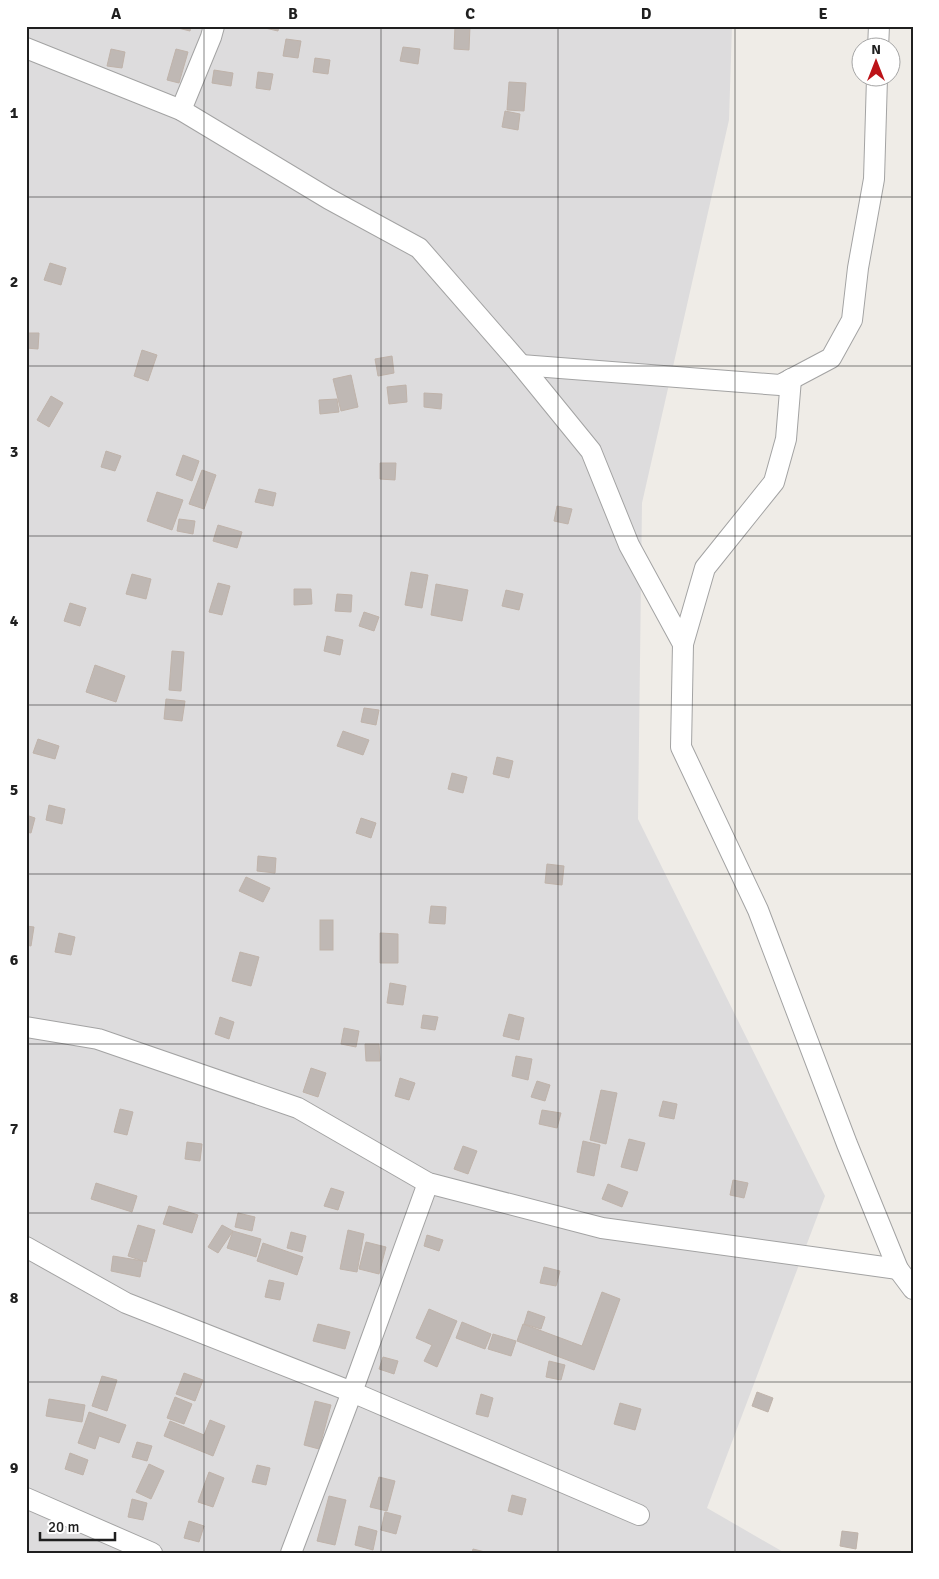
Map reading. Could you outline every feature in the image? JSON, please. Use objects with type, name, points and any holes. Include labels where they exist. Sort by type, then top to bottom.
[{"type":"street","points":[[181,110],[214,26]]},
{"type":"street","points":[[26,48],[181,110],[329,199],[419,248],[521,365],[591,451],[629,546],[683,644]]},
{"type":"street","points":[[521,365],[780,385],[831,358],[852,320],[858,268],[874,179],[877,88]]},
{"type":"street","points":[[791,379],[786,439],[774,482],[704,568],[683,644],[681,747],[758,910],[847,1144],[898,1269],[913,1290]]},
{"type":"street","points":[[26,1027],[98,1040],[298,1108],[428,1183],[602,1228],[898,1269]]},
{"type":"street","points":[[291,1553],[428,1183]]},
{"type":"street","points":[[26,1247],[126,1303],[352,1392],[639,1515]]},
{"type":"street","points":[[26,1498],[152,1553]]},
{"type":"shaded area","points":[[26,26],[732,26],[729,120],[642,503],[638,819],[825,1196],[707,1508],[785,1553],[26,1553]]},
{"type":"building","points":[[170,26],[191,26],[190,31]]},
{"type":"building","points":[[266,26],[279,26],[278,31],[265,28]]},
{"type":"building","points":[[455,26],[470,26],[469,50],[454,49]]},
{"type":"building","points":[[286,39],[301,41],[298,58],[283,56]]},
{"type":"building","points":[[403,47],[420,49],[418,64],[400,61]]},
{"type":"building","points":[[111,49],[125,52],[122,68],[107,66]]},
{"type":"building","points":[[176,49],[188,52],[179,83],[167,80]]},
{"type":"building","points":[[315,58],[330,60],[328,74],[313,72]]},
{"type":"building","points":[[214,70],[233,73],[231,86],[212,83]]},
{"type":"building","points":[[258,72],[273,74],[270,90],[256,88]]},
{"type":"building","points":[[509,82],[526,83],[524,111],[507,110]]},
{"type":"building","points":[[505,111],[520,114],[518,130],[502,127]]},
{"type":"building","points":[[50,263],[66,268],[61,285],[44,280]]},
{"type":"building","points":[[26,333],[39,333],[38,349],[26,348]]},
{"type":"building","points":[[142,350],[157,355],[148,381],[134,376]]},
{"type":"building","points":[[392,356],[394,373],[378,376],[375,359]]},
{"type":"building","points":[[351,375],[358,407],[341,411],[333,379]]},
{"type":"building","points":[[406,385],[407,402],[389,404],[387,387]]},
{"type":"building","points":[[424,393],[442,394],[441,409],[424,407]]},
{"type":"building","points":[[51,396],[63,403],[49,427],[37,420]]},
{"type":"building","points":[[337,399],[339,412],[320,414],[319,400]]},
{"type":"building","points":[[106,451],[121,456],[115,471],[101,467]]},
{"type":"building","points":[[183,455],[199,461],[192,481],[176,475]]},
{"type":"building","points":[[380,463],[396,463],[395,480],[380,479]]},
{"type":"building","points":[[202,470],[216,475],[204,509],[189,504]]},
{"type":"building","points":[[259,489],[276,493],[273,506],[255,502]]},
{"type":"building","points":[[157,492],[183,500],[172,530],[147,521]]},
{"type":"building","points":[[557,506],[572,509],[568,524],[554,521]]},
{"type":"building","points":[[179,519],[195,521],[193,534],[177,531]]},
{"type":"building","points":[[218,525],[242,532],[237,548],[213,541]]},
{"type":"building","points":[[411,572],[428,575],[422,608],[405,605]]},
{"type":"building","points":[[132,574],[151,579],[146,599],[126,594]]},
{"type":"building","points":[[218,583],[230,586],[222,615],[209,612]]},
{"type":"building","points":[[436,584],[468,590],[462,621],[431,615]]},
{"type":"building","points":[[294,589],[311,589],[312,604],[294,605]]},
{"type":"building","points":[[506,590],[523,594],[519,610],[502,606]]},
{"type":"building","points":[[337,594],[352,595],[351,612],[335,611]]},
{"type":"building","points":[[70,603],[86,608],[80,626],[64,621]]},
{"type":"building","points":[[364,612],[379,617],[374,631],[359,626]]},
{"type":"building","points":[[327,636],[343,640],[340,655],[324,651]]},
{"type":"building","points":[[172,651],[184,652],[181,691],[169,690]]},
{"type":"building","points":[[95,665],[125,676],[116,702],[86,692]]},
{"type":"building","points":[[166,699],[185,701],[182,721],[164,719]]},
{"type":"building","points":[[364,708],[379,710],[376,725],[361,722]]},
{"type":"building","points":[[343,731],[369,740],[363,755],[337,746]]},
{"type":"building","points":[[38,739],[59,746],[55,759],[33,753]]},
{"type":"building","points":[[497,757],[513,761],[509,778],[493,774]]},
{"type":"building","points":[[452,773],[467,777],[463,793],[448,789]]},
{"type":"building","points":[[49,805],[65,809],[62,824],[46,820]]},
{"type":"building","points":[[26,815],[35,818],[31,833],[26,832]]},
{"type":"building","points":[[361,818],[376,823],[371,838],[356,833]]},
{"type":"building","points":[[258,856],[276,858],[275,873],[257,871]]},
{"type":"building","points":[[547,864],[564,866],[562,885],[545,883]]},
{"type":"building","points":[[246,877],[270,888],[263,902],[239,891]]},
{"type":"building","points":[[431,906],[446,907],[445,924],[429,923]]},
{"type":"building","points":[[320,920],[333,920],[333,950],[320,950]]},
{"type":"building","points":[[26,926],[34,927],[31,946],[26,945]]},
{"type":"building","points":[[59,933],[75,937],[71,955],[55,952]]},
{"type":"building","points":[[380,933],[398,934],[398,963],[380,963]]},
{"type":"building","points":[[240,952],[259,957],[251,986],[232,981]]},
{"type":"building","points":[[390,983],[406,986],[403,1005],[387,1003]]},
{"type":"building","points":[[509,1014],[524,1018],[519,1040],[503,1036]]},
{"type":"building","points":[[423,1015],[438,1017],[435,1030],[421,1028]]},
{"type":"building","points":[[220,1017],[234,1022],[229,1039],[215,1034]]},
{"type":"building","points":[[344,1028],[359,1031],[356,1047],[341,1044]]},
{"type":"building","points":[[365,1044],[379,1044],[380,1061],[366,1061]]},
{"type":"building","points":[[516,1056],[532,1059],[528,1080],[512,1076]]},
{"type":"building","points":[[311,1068],[326,1073],[318,1097],[303,1092]]},
{"type":"building","points":[[400,1078],[415,1083],[409,1100],[395,1096]]},
{"type":"building","points":[[537,1081],[550,1085],[545,1101],[531,1097]]},
{"type":"building","points":[[601,1090],[617,1093],[606,1144],[590,1140]]},
{"type":"building","points":[[663,1101],[677,1104],[674,1119],[659,1116]]},
{"type":"building","points":[[120,1109],[133,1112],[127,1135],[114,1132]]},
{"type":"building","points":[[542,1110],[561,1113],[557,1128],[539,1124]]},
{"type":"building","points":[[629,1139],[645,1143],[637,1171],[621,1167]]},
{"type":"building","points":[[583,1141],[600,1145],[594,1176],[577,1172]]},
{"type":"building","points":[[187,1142],[202,1144],[200,1161],[185,1159]]},
{"type":"building","points":[[463,1146],[477,1151],[468,1174],[454,1169]]},
{"type":"building","points":[[733,1180],[748,1183],[744,1198],[730,1195]]},
{"type":"building","points":[[96,1183],[137,1196],[132,1212],[91,1199]]},
{"type":"building","points":[[608,1184],[628,1192],[622,1207],[602,1199]]},
{"type":"building","points":[[331,1188],[344,1192],[338,1210],[324,1206]]},
{"type":"building","points":[[169,1206],[198,1215],[192,1233],[163,1224]]},
{"type":"building","points":[[238,1213],[255,1217],[252,1231],[235,1227]]},
{"type":"building","points":[[138,1225],[155,1230],[146,1262],[128,1256]]},
{"type":"building","points":[[222,1225],[233,1231],[218,1253],[208,1247]]},
{"type":"building","points":[[348,1230],[364,1234],[357,1272],[340,1269]]},
{"type":"building","points":[[233,1231],[261,1239],[256,1257],[227,1248]]},
{"type":"building","points":[[291,1232],[306,1236],[302,1252],[287,1248]]},
{"type":"building","points":[[427,1235],[443,1240],[439,1251],[424,1246]]},
{"type":"building","points":[[366,1242],[386,1247],[379,1274],[359,1269]]},
{"type":"building","points":[[263,1243],[303,1257],[297,1275],[257,1261]]},
{"type":"building","points":[[113,1256],[143,1261],[140,1277],[111,1271]]},
{"type":"building","points":[[544,1267],[560,1271],[556,1286],[540,1283]]},
{"type":"building","points":[[269,1280],[284,1283],[280,1300],[265,1297]]},
{"type":"building","points":[[602,1292],[620,1299],[594,1370],[517,1341],[523,1324],[582,1346]]},
{"type":"building","points":[[429,1309],[457,1321],[437,1367],[424,1361],[432,1345],[416,1338]]},
{"type":"building","points":[[528,1311],[545,1317],[541,1329],[524,1324]]},
{"type":"building","points":[[462,1322],[491,1334],[485,1349],[456,1338]]},
{"type":"building","points":[[318,1324],[350,1332],[345,1349],[313,1341]]},
{"type":"building","points":[[493,1334],[516,1341],[511,1356],[488,1349]]},
{"type":"building","points":[[383,1357],[398,1361],[394,1374],[379,1369]]},
{"type":"building","points":[[549,1361],[565,1365],[561,1380],[546,1377]]},
{"type":"building","points":[[184,1373],[203,1380],[195,1401],[176,1394]]},
{"type":"building","points":[[102,1376],[117,1380],[107,1411],[92,1406]]},
{"type":"building","points":[[757,1392],[773,1398],[768,1412],[752,1406]]},
{"type":"building","points":[[481,1394],[493,1398],[488,1417],[476,1414]]},
{"type":"building","points":[[175,1397],[192,1404],[184,1424],[167,1418]]},
{"type":"building","points":[[49,1399],[85,1405],[82,1422],[46,1416]]},
{"type":"building","points":[[315,1401],[331,1405],[319,1449],[304,1445]]},
{"type":"building","points":[[620,1403],[641,1409],[635,1430],[614,1424]]},
{"type":"building","points":[[89,1412],[126,1425],[119,1443],[99,1436],[95,1449],[78,1443]]},
{"type":"building","points":[[210,1420],[225,1426],[213,1456],[164,1436],[170,1421],[204,1435]]},
{"type":"building","points":[[137,1442],[152,1446],[147,1461],[132,1457]]},
{"type":"building","points":[[70,1453],[88,1460],[83,1475],[65,1469]]},
{"type":"building","points":[[149,1464],[164,1471],[151,1499],[136,1492]]},
{"type":"building","points":[[257,1465],[270,1468],[266,1485],[252,1482]]},
{"type":"building","points":[[209,1472],[224,1478],[213,1507],[198,1502]]},
{"type":"building","points":[[379,1477],[395,1481],[387,1511],[370,1507]]},
{"type":"building","points":[[512,1495],[526,1499],[522,1515],[508,1511]]},
{"type":"building","points":[[329,1496],[346,1500],[335,1545],[317,1541]]},
{"type":"building","points":[[132,1499],[147,1503],[143,1520],[128,1517]]},
{"type":"building","points":[[385,1512],[401,1516],[396,1534],[381,1530]]},
{"type":"building","points":[[189,1521],[204,1526],[199,1542],[184,1538]]},
{"type":"building","points":[[359,1526],[377,1531],[373,1550],[355,1545]]},
{"type":"building","points":[[842,1531],[858,1533],[856,1549],[840,1546]]},
{"type":"building","points":[[473,1549],[489,1553],[472,1553]]}]
